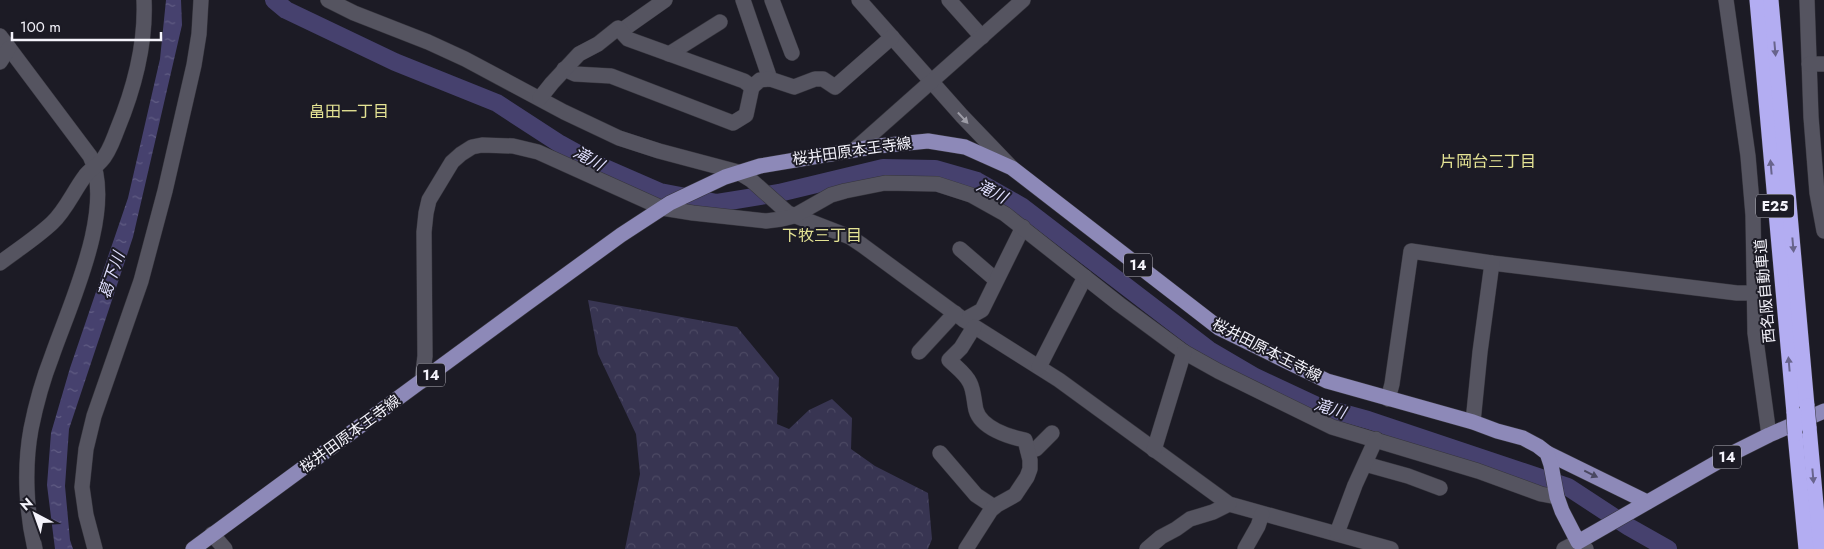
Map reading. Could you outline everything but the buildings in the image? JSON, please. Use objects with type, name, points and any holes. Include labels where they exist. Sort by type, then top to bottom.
[{"type":"highway","name":"西名阪自動車道","points":[[1757,0],[1802,430],[1820,549]]},
{"type":"highway","name":"西名阪自動車道","points":[[1772,0],[1800,409]]},
{"type":"highway","name":"西名阪自動車道","points":[[1802,430],[1806,549]]},
{"type":"main road","name":"桜井田原本王寺線","points":[[193,549],[526,304],[666,205],[712,182],[738,172],[787,161],[906,142],[944,143],[965,147],[1012,168],[1219,328],[1327,381],[1523,438],[1549,459],[1647,502]]},
{"type":"main road","name":"14","points":[[1582,545],[1609,524],[1769,434],[1824,411]]},
{"type":"main road","points":[[1549,459],[1557,497],[1568,524],[1582,545]]},
{"type":"street","points":[[0,263],[52,223],[63,211],[90,170],[102,161],[128,103],[139,60],[145,22],[144,0]]},
{"type":"street","points":[[95,549],[86,514],[82,487],[86,449],[94,416],[141,281],[165,191],[194,65],[199,34],[201,0]]},
{"type":"street","points":[[328,0],[354,13],[447,50],[564,112],[619,138],[658,151],[738,172],[751,180],[776,204],[794,216],[850,237],[882,258],[964,320],[1038,367],[1229,504],[1391,549]]},
{"type":"street","points":[[621,31],[665,0]]},
{"type":"street","points":[[743,0],[770,79]]},
{"type":"street","points":[[772,0],[792,53]]},
{"type":"street","points":[[859,0],[962,116],[1012,168]]},
{"type":"street","points":[[949,0],[982,36]]},
{"type":"street","points":[[854,150],[1023,0]]},
{"type":"street","points":[[1726,0],[1750,176],[1753,215],[1755,333],[1769,434]]},
{"type":"street","points":[[1806,0],[1816,64],[1814,158],[1817,193],[1824,228]]},
{"type":"street","points":[[669,54],[720,22]]},
{"type":"street","points":[[540,98],[564,68],[579,54],[598,44],[618,28],[628,39],[744,81],[752,87]]},
{"type":"street","points":[[564,68],[575,74],[611,76],[733,122],[746,114],[752,87],[760,80],[770,79],[794,87],[815,78],[823,79],[835,86],[892,37]]},
{"type":"street","points":[[5,42],[83,146],[95,166],[99,184],[92,239],[87,261],[46,374],[31,430],[28,469],[28,512],[35,549]]},
{"type":"street","points":[[0,62],[5,42]]},
{"type":"street","points":[[422,381],[425,356],[424,232],[426,213],[435,187],[452,162],[472,147],[482,145],[527,148],[666,205],[693,214],[766,221],[794,216],[817,202],[845,190],[885,183],[920,182],[937,184],[971,195],[1023,228],[1086,277],[1106,296],[1184,352],[1318,421],[1332,427],[1478,471],[1541,494],[1557,497]]},
{"type":"street","points":[[919,352],[964,320],[982,310],[1023,228]]},
{"type":"street","points":[[960,249],[996,280]]},
{"type":"street","points":[[1388,398],[1392,384],[1410,251],[1737,293],[1754,293]]},
{"type":"street","points":[[1473,422],[1492,263]]},
{"type":"street","points":[[1038,367],[1086,277]]},
{"type":"street","points":[[964,320],[961,348],[949,360],[967,377],[980,418],[990,426],[1013,438],[1025,440],[1030,469],[1020,490],[994,507],[984,519],[966,549]]},
{"type":"street","points":[[1154,450],[1184,352]]},
{"type":"street","points":[[1028,451],[1036,449],[1052,433]]},
{"type":"street","points":[[1337,533],[1355,485],[1376,439]]},
{"type":"street","points":[[940,453],[976,495],[994,507]]},
{"type":"street","points":[[1365,464],[1408,476],[1440,488]]},
{"type":"street","points":[[1152,547],[1190,519],[1213,512],[1229,504]]},
{"type":"street","points":[[1245,549],[1258,526],[1262,514]]},
{"type":"street","points":[[212,534],[224,549]]},
{"type":"street","points":[[1564,549],[1582,545]]},
{"type":"green space","points":[[588,300],[737,327],[779,378],[777,424],[789,429],[809,410],[832,399],[852,418],[851,449],[875,466],[928,493],[932,539],[928,549],[625,549],[640,474],[636,434],[598,354]]},
{"type":"water","name":"葛下川","points":[[166,0],[181,0],[182,25],[133,237],[69,429],[65,486],[70,540],[73,549],[55,549],[47,485],[51,433],[70,368],[128,198],[160,59]]},
{"type":"waterway","name":"滝川","points":[[274,0],[286,10],[395,62],[497,103],[560,144],[598,165],[660,192],[717,203],[779,193],[883,168],[935,169],[977,181],[1021,206],[1209,350],[1255,377],[1317,406],[1368,420],[1568,487],[1629,527],[1668,549]]},
{"type":"district","name":"畠田一丁目","points":[[349,111]]},
{"type":"district","name":"片岡台三丁目","points":[[1488,161]]},
{"type":"district","name":"下牧三丁目","points":[[822,235]]}]
